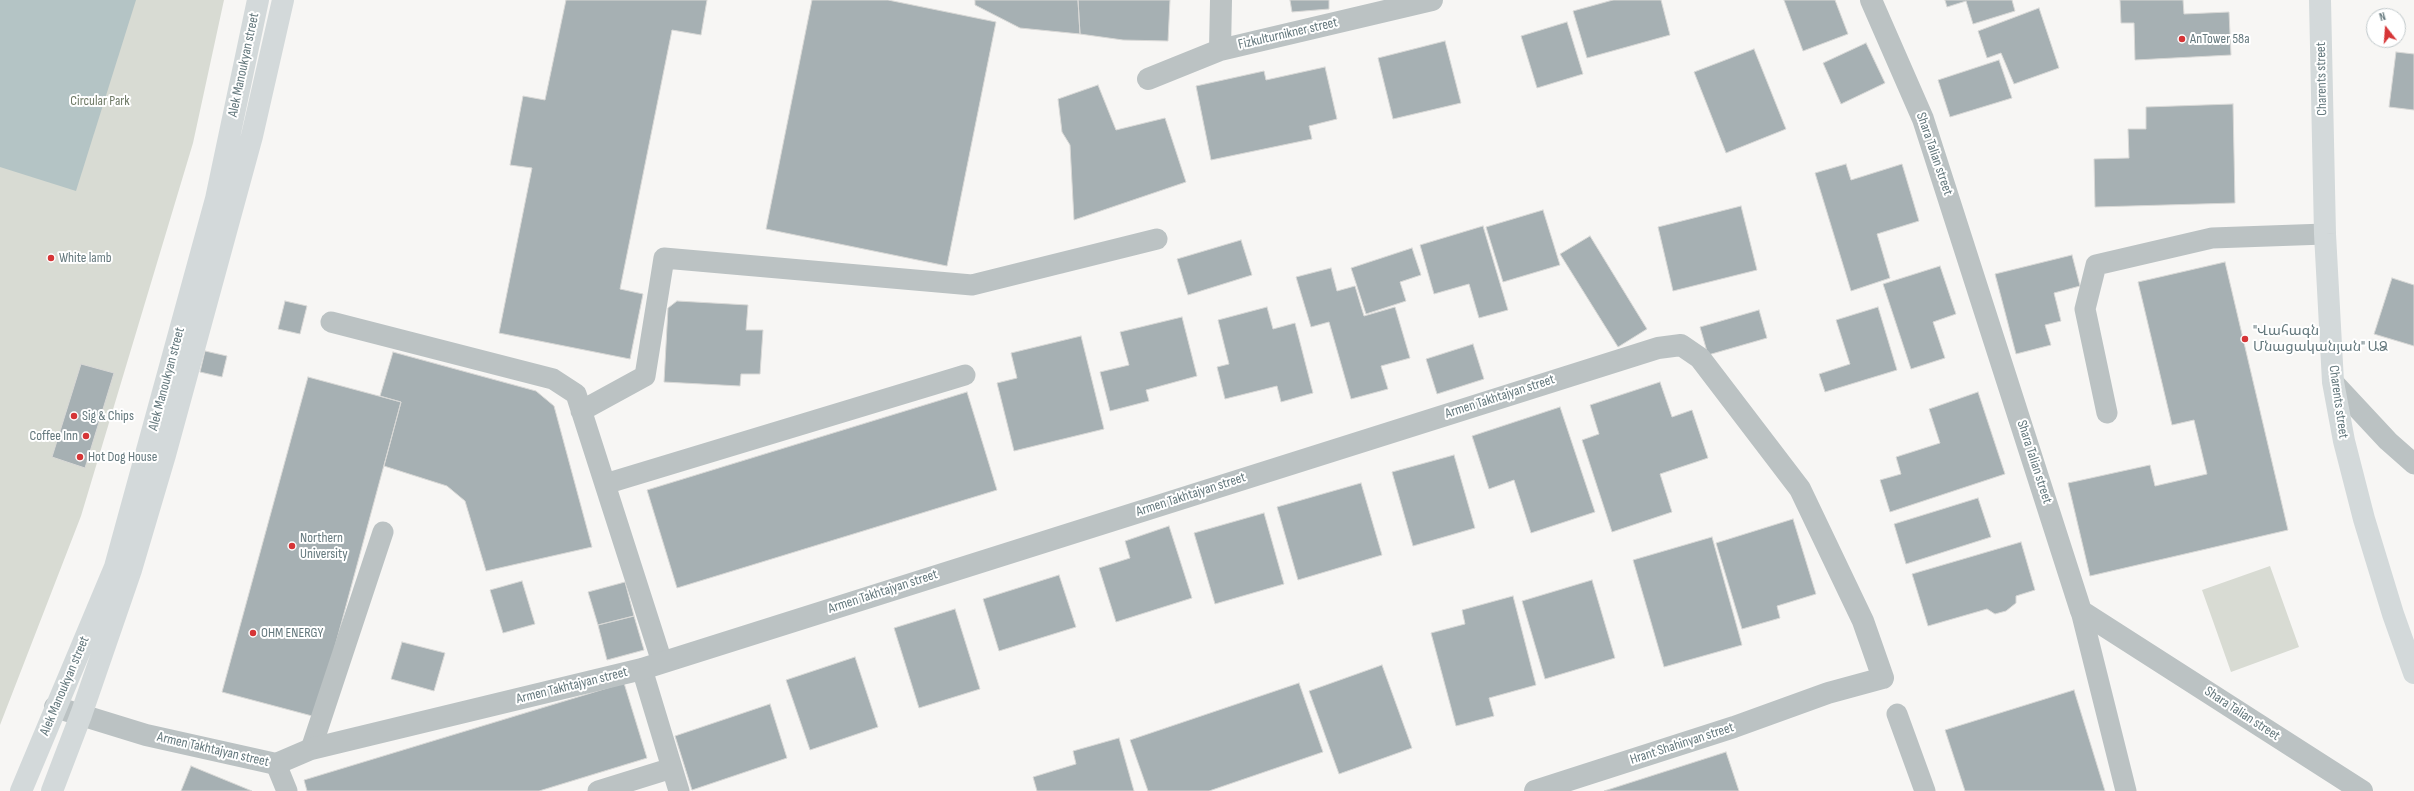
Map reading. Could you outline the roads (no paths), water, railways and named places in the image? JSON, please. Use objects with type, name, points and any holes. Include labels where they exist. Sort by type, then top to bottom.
[{"type":"street","name":"Alek Manoukyan street","points":[[21,791],[115,567],[216,199],[258,0]]},
{"type":"street","name":"Alek Manoukyan street","points":[[52,791],[81,715],[131,570],[165,455],[252,136],[283,0]]},
{"type":"street","points":[[1220,50],[1221,0]]},
{"type":"street","name":"Fizkulturnikner street","points":[[1148,79],[1220,50],[1432,0]]},
{"type":"street","name":"Shara Talian street","points":[[1871,0],[1923,118],[2081,611],[2362,791]]},
{"type":"street","name":"Charents street","points":[[2320,0],[2325,234],[2333,382],[2344,441],[2364,519],[2393,614],[2414,673]]},
{"type":"street","name":"Armen Takhtajyan street","points":[[55,707],[146,735],[276,764],[311,750],[642,669],[1658,348],[1681,345],[1700,358],[1800,489],[1863,621],[1883,678],[1828,693]]},
{"type":"street","name":"Hrant Shahinyan street","points":[[1535,791],[1734,727],[1828,693]]},
{"type":"lane","points":[[2107,413],[2085,309],[2096,265],[2212,238],[2268,234],[2325,234]]},
{"type":"lane","points":[[581,411],[645,376],[664,258],[972,285],[1158,239]]},
{"type":"lane","points":[[331,322],[553,379],[576,394],[662,662]]},
{"type":"lane","points":[[605,484],[965,375]]},
{"type":"lane","points":[[2333,382],[2388,441],[2414,464]]},
{"type":"lane","points":[[311,750],[383,532]]},
{"type":"lane","points":[[2081,611],[2126,791]]},
{"type":"lane","points":[[642,669],[679,791]]},
{"type":"lane","points":[[1897,714],[1925,791]]},
{"type":"lane","points":[[276,764],[287,791]]},
{"type":"lane","points":[[598,791],[672,768]]},
{"type":"place","name":"AnTower 58a","points":[[2182,39]]},
{"type":"place","name":"White lamb","points":[[51,258]]},
{"type":"place","name":"\"Վահագն Մնացականյան\" ԱՁ","points":[[2245,339]]},
{"type":"place","name":"Sig & Chips","points":[[74,416]]},
{"type":"place","name":"Coffee Inn","points":[[86,436]]},
{"type":"place","name":"Hot Dog House","points":[[80,457]]},
{"type":"place","name":"Northern University","points":[[292,546]]},
{"type":"place","name":"OHM ENERGY","points":[[253,633]]},
{"type":"park label","name":"Circular Park","points":[[100,101]]}]
